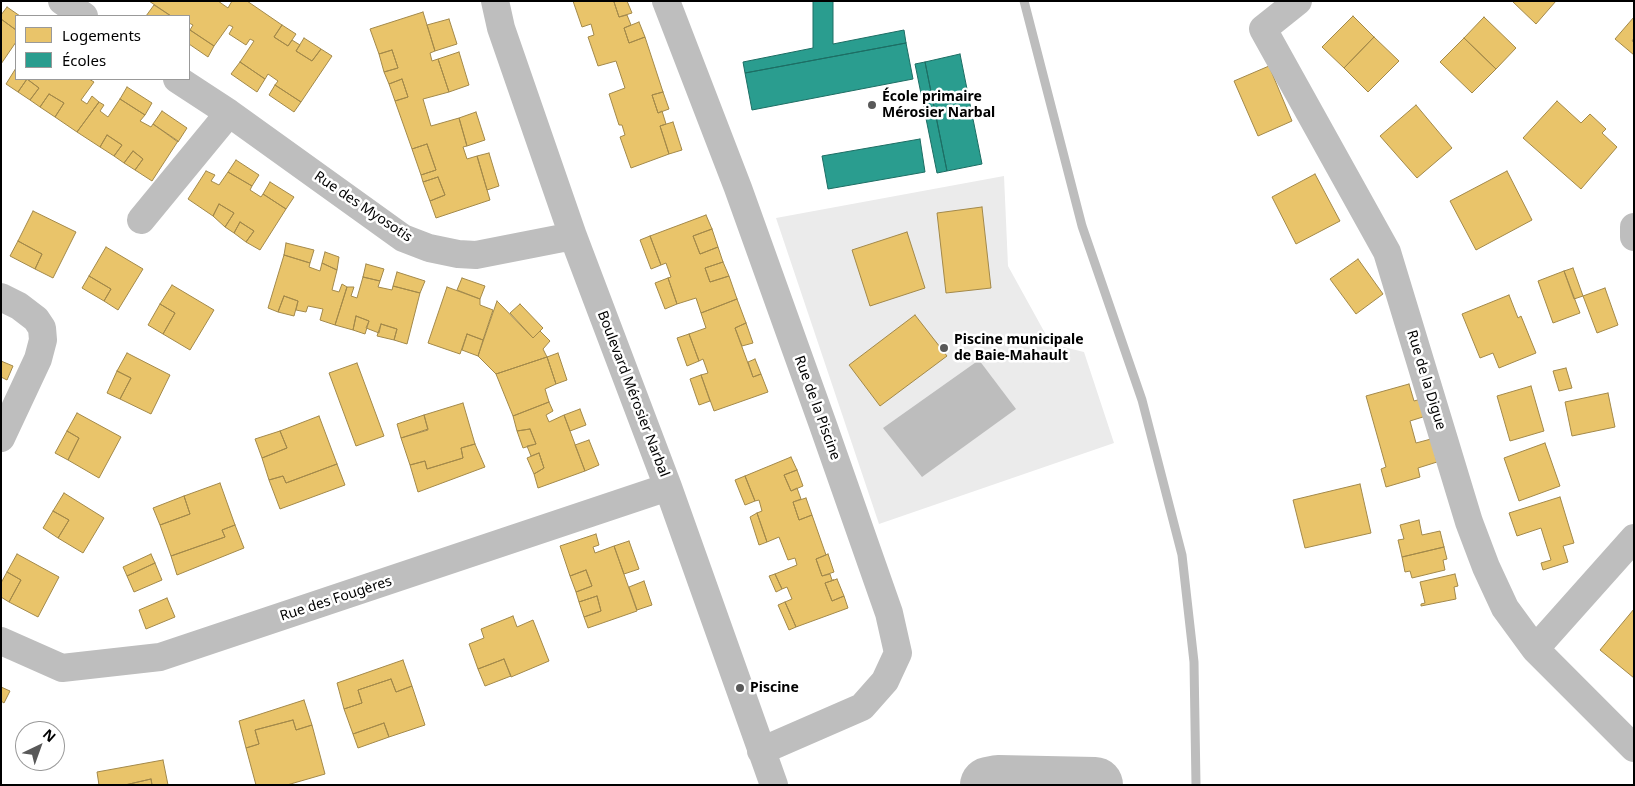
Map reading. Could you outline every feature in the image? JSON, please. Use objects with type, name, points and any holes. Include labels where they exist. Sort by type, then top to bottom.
[{"type":"street","points":[[62,1],[83,15]]},
{"type":"street","name":"Boulevard Mérosier Narbal","points":[[495,1],[501,28],[573,236],[668,487],[774,785]]},
{"type":"street","name":"Rue de la Piscine","points":[[666,1],[738,188],[823,425],[889,613],[898,653],[885,682],[862,707],[761,752]]},
{"type":"street","name":"Rue de la Digue","points":[[1298,1],[1263,29],[1387,252],[1469,522],[1486,568],[1505,608],[1535,649],[1634,748]]},
{"type":"street","name":"Rue des Myosotis","points":[[179,80],[229,113],[403,238],[429,248],[458,254],[476,255],[573,236]]},
{"type":"street","points":[[141,220],[229,113]]},
{"type":"street","points":[[1634,227],[1634,237]]},
{"type":"street","points":[[1,297],[19,306],[36,319],[42,328],[43,340],[38,359],[1,438]]},
{"type":"street","name":"Rue des Fougères","points":[[1,641],[62,668],[160,657],[668,487]]},
{"type":"street","points":[[1535,649],[1634,538]]},
{"type":"shaded area","name":"Piscine municipale de Baie-Mahault","points":[[1004,176],[1008,266],[1051,344],[1084,352],[1114,443],[879,524],[776,218]]},
{"type":"shaded area","points":[[979,360],[1016,409],[922,477],[883,428]]},
{"type":"building: Logements","points":[[149,1],[218,1],[228,8],[232,1],[247,1],[282,25],[274,37],[288,46],[292,40],[300,45],[296,51],[312,61],[321,49],[332,56],[301,102],[275,85],[278,81],[268,74],[265,79],[240,62],[254,41],[250,39],[246,45],[229,34],[233,27],[229,25],[214,46],[190,30],[193,25],[190,24],[190,15],[170,15]]},
{"type":"building: Logements","points":[[573,1],[617,1],[614,2],[619,17],[627,15],[631,25],[624,28],[629,43],[645,37],[663,92],[652,95],[658,113],[662,111],[666,124],[660,126],[669,154],[631,168],[620,137],[625,135],[622,125],[619,125],[609,94],[625,88],[616,61],[598,66],[588,37],[594,35],[591,24],[582,27]]},
{"type":"building: Logements","points":[[627,1],[632,13],[619,17],[614,2]]},
{"type":"building: Logements","points":[[1512,1],[1556,1],[1536,24]]},
{"type":"building: Logements","points":[[154,5],[169,15],[147,15]]},
{"type":"building: Logements","points":[[7,7],[19,15],[15,15],[15,29],[1,19],[1,15]]},
{"type":"building: Logements","points":[[423,12],[435,51],[430,53],[432,61],[438,59],[449,92],[423,99],[431,126],[459,118],[467,146],[463,147],[467,159],[477,156],[490,200],[436,218],[430,201],[445,195],[438,177],[423,182],[421,175],[436,170],[427,144],[412,149],[395,101],[408,97],[402,79],[389,84],[384,72],[398,68],[392,50],[379,54],[370,29]]},
{"type":"building: Logements","points":[[1353,16],[1374,37],[1344,68],[1322,47]]},
{"type":"building: Logements","points":[[1484,17],[1516,48],[1496,69],[1464,38]]},
{"type":"building: Logements","points":[[1634,17],[1634,38],[1632,41],[1634,42],[1634,55],[1615,39]]},
{"type":"building: Logements","points":[[1,19],[15,29],[15,43],[1,64]]},
{"type":"building: Logements","points":[[449,19],[457,44],[435,51],[427,25]]},
{"type":"building: Logements","points":[[639,22],[645,37],[629,43],[624,28]]},
{"type":"building: Logements","points":[[282,25],[296,34],[288,46],[274,37]]},
{"type":"building: Logements","points":[[190,30],[214,46],[208,57],[190,45]]},
{"type":"building: Logements","points":[[1374,37],[1399,61],[1368,92],[1344,68]]},
{"type":"building: Logements","points":[[304,38],[321,49],[312,61],[296,51]]},
{"type":"building: Logements","points":[[1464,38],[1496,69],[1472,93],[1440,62]]},
{"type":"building: Logements","points":[[392,50],[398,68],[384,72],[379,54]]},
{"type":"building: Logements","points":[[459,52],[469,85],[449,92],[438,59]]},
{"type":"building: Logements","points":[[240,62],[265,79],[257,92],[231,74]]},
{"type":"building: Logements","points":[[1269,66],[1292,121],[1258,136],[1234,81]]},
{"type":"building: Logements","points":[[15,70],[15,80],[26,80],[18,92],[6,84]]},
{"type":"building: Logements","points":[[402,79],[408,97],[395,101],[389,84]]},
{"type":"building: Logements","points":[[26,80],[39,88],[30,100],[18,92]]},
{"type":"building: Logements","points":[[28,80],[91,80],[94,82],[81,100],[87,104],[92,96],[99,102],[77,132],[55,117],[64,103],[49,94],[40,107],[30,100],[39,88]]},
{"type":"building: Logements","points":[[275,85],[301,102],[294,112],[269,95]]},
{"type":"building: Logements","points":[[127,87],[152,103],[145,115],[120,99]]},
{"type":"building: Logements","points":[[663,92],[669,109],[658,113],[652,95]]},
{"type":"building: Logements","points":[[49,94],[64,103],[55,117],[40,107]]},
{"type":"building: Logements","points":[[120,99],[145,115],[140,121],[151,127],[153,124],[178,141],[152,181],[135,170],[143,159],[133,151],[124,163],[114,156],[122,145],[107,135],[100,147],[77,132],[99,102],[104,105],[100,111],[108,117]]},
{"type":"building: Logements","points":[[1557,101],[1581,123],[1590,114],[1606,129],[1602,133],[1617,147],[1581,189],[1523,138]]},
{"type":"building: Logements","points":[[1416,105],[1452,148],[1417,178],[1380,136]]},
{"type":"building: Logements","points":[[162,111],[187,128],[178,142],[153,124]]},
{"type":"building: Logements","points":[[476,112],[485,140],[467,146],[459,118]]},
{"type":"building: Logements","points":[[673,122],[682,150],[669,154],[660,126]]},
{"type":"building: Logements","points":[[107,135],[122,145],[114,156],[100,147]]},
{"type":"building: Logements","points":[[427,144],[436,170],[421,175],[412,149]]},
{"type":"building: Logements","points":[[133,151],[143,159],[135,170],[124,163]]},
{"type":"building: Logements","points":[[489,153],[499,186],[487,190],[477,156]]},
{"type":"building: Logements","points":[[236,160],[259,175],[252,186],[228,172]]},
{"type":"building: Logements","points":[[206,171],[215,175],[211,181],[219,185],[228,172],[252,186],[250,190],[261,197],[263,194],[286,209],[260,250],[246,242],[254,231],[240,222],[234,233],[225,227],[234,213],[219,204],[213,216],[188,199]]},
{"type":"building: Logements","points":[[1507,171],[1532,220],[1476,250],[1450,201]]},
{"type":"building: Logements","points":[[1315,174],[1340,221],[1296,244],[1272,197]]},
{"type":"building: Logements","points":[[438,177],[445,195],[430,201],[423,182]]},
{"type":"building: Logements","points":[[270,182],[294,197],[286,209],[263,194]]},
{"type":"building: Logements","points":[[219,204],[234,213],[225,227],[213,216]]},
{"type":"building: Logements","points":[[982,207],[991,288],[946,293],[937,213]]},
{"type":"building: Logements","points":[[33,211],[76,232],[53,278],[35,269],[42,254],[18,241]]},
{"type":"building: Logements","points":[[706,215],[712,229],[693,236],[700,254],[718,247],[723,262],[705,268],[710,282],[729,276],[737,299],[701,313],[696,298],[677,304],[668,278],[671,277],[666,263],[661,265],[650,236]]},
{"type":"building: Logements","points":[[240,222],[254,231],[246,242],[234,233]]},
{"type":"building: Logements","points":[[712,229],[718,247],[700,254],[693,236]]},
{"type":"building: Logements","points":[[907,232],[925,288],[870,306],[852,250]]},
{"type":"building: Logements","points":[[650,236],[661,265],[651,269],[640,240]]},
{"type":"building: Logements","points":[[18,241],[42,254],[35,269],[10,256]]},
{"type":"building: Logements","points":[[286,243],[314,250],[310,263],[284,255]]},
{"type":"building: Logements","points":[[106,247],[143,269],[118,310],[104,301],[111,289],[89,276]]},
{"type":"building: Logements","points":[[325,252],[339,257],[337,270],[322,263]]},
{"type":"building: Logements","points":[[284,255],[310,263],[309,267],[320,271],[322,263],[337,270],[332,290],[339,292],[342,284],[347,287],[335,325],[320,320],[323,309],[308,306],[306,312],[296,310],[298,301],[284,296],[278,312],[268,308]]},
{"type":"building: Logements","points":[[1358,259],[1383,294],[1356,314],[1330,279]]},
{"type":"building: Logements","points":[[723,262],[729,276],[710,282],[705,268]]},
{"type":"building: Logements","points":[[366,264],[384,269],[380,281],[363,277]]},
{"type":"building: Logements","points":[[1573,268],[1583,296],[1574,299],[1564,271]]},
{"type":"building: Logements","points":[[1564,271],[1580,313],[1553,323],[1538,281]]},
{"type":"building: Logements","points":[[397,272],[425,281],[420,293],[393,286]]},
{"type":"building: Logements","points":[[89,276],[111,289],[104,301],[82,288]]},
{"type":"building: Logements","points":[[363,277],[380,281],[378,287],[392,290],[393,286],[420,293],[407,344],[394,340],[397,329],[381,324],[379,333],[366,328],[369,321],[356,316],[353,330],[335,325],[347,287],[354,287],[351,296],[357,298]]},
{"type":"building: Logements","points":[[462,278],[485,286],[480,299],[457,290]]},
{"type":"building: Logements","points":[[668,278],[677,304],[665,309],[655,283]]},
{"type":"building: Logements","points":[[172,285],[214,310],[190,350],[163,334],[175,313],[160,304]]},
{"type":"building: Logements","points":[[447,287],[480,299],[480,305],[493,310],[483,340],[467,334],[460,354],[428,343]]},
{"type":"building: Logements","points":[[1605,288],[1618,325],[1597,333],[1583,296]]},
{"type":"building: Logements","points":[[1509,295],[1518,318],[1521,316],[1536,353],[1499,368],[1493,353],[1480,358],[1462,314]]},
{"type":"building: Logements","points":[[284,296],[298,301],[294,316],[278,312]]},
{"type":"building: Logements","points":[[737,299],[746,323],[735,328],[753,377],[761,374],[768,392],[714,411],[701,375],[708,373],[703,359],[699,361],[689,334],[706,328],[701,313]]},
{"type":"building: Logements","points":[[497,301],[533,338],[540,331],[550,341],[543,349],[547,357],[496,374],[478,356]]},
{"type":"building: Logements","points":[[160,304],[175,313],[163,334],[148,325]]},
{"type":"building: Logements","points":[[520,304],[543,328],[533,338],[510,313]]},
{"type":"building: Logements","points":[[915,315],[947,356],[880,406],[849,365]]},
{"type":"building: Logements","points":[[356,316],[369,321],[365,334],[353,330]]},
{"type":"building: Logements","points":[[746,323],[753,343],[742,346],[735,328]]},
{"type":"building: Logements","points":[[381,324],[397,329],[394,340],[377,336]]},
{"type":"building: Logements","points":[[467,334],[483,340],[478,356],[462,350]]},
{"type":"building: Logements","points":[[689,334],[699,361],[687,366],[677,338]]},
{"type":"building: Logements","points":[[127,353],[170,375],[151,414],[120,399],[131,378],[117,371]]},
{"type":"building: Logements","points":[[558,353],[567,380],[556,384],[547,357]]},
{"type":"building: Logements","points":[[547,357],[556,384],[545,389],[549,402],[513,416],[496,374]]},
{"type":"building: Logements","points":[[755,359],[761,374],[753,377],[748,362]]},
{"type":"building: Logements","points":[[1,361],[13,366],[7,380],[1,377]]},
{"type":"building: Logements","points":[[357,363],[384,436],[356,446],[329,373]]},
{"type":"building: Logements","points":[[1566,368],[1572,388],[1559,391],[1553,371]]},
{"type":"building: Logements","points":[[117,371],[131,378],[120,399],[107,393]]},
{"type":"building: Logements","points":[[701,375],[710,401],[699,405],[690,379]]},
{"type":"building: Logements","points":[[1409,384],[1414,401],[1421,399],[1426,416],[1410,421],[1416,443],[1431,439],[1437,462],[1418,468],[1420,477],[1386,487],[1381,469],[1386,467],[1366,396]]},
{"type":"building: Logements","points":[[1531,386],[1544,431],[1510,441],[1497,396]]},
{"type":"building: Logements","points":[[1608,393],[1615,427],[1572,436],[1565,402]]},
{"type":"building: Logements","points":[[549,402],[553,411],[546,415],[549,422],[564,415],[585,471],[538,488],[534,474],[544,468],[539,453],[531,456],[527,446],[536,444],[530,429],[517,431],[513,416]]},
{"type":"building: Logements","points":[[463,403],[475,444],[461,448],[463,458],[427,469],[425,461],[410,465],[401,438],[428,430],[424,415]]},
{"type":"building: Logements","points":[[580,409],[586,425],[570,431],[564,415]]},
{"type":"building: Logements","points":[[77,413],[121,437],[99,478],[68,460],[79,438],[67,431]]},
{"type":"building: Logements","points":[[424,415],[428,429],[401,438],[397,424]]},
{"type":"building: Logements","points":[[319,416],[337,464],[286,483],[283,476],[269,480],[262,458],[287,448],[280,431]]},
{"type":"building: Logements","points":[[530,429],[536,444],[523,448],[517,431]]},
{"type":"building: Logements","points":[[67,431],[79,438],[68,460],[55,453]]},
{"type":"building: Logements","points":[[280,431],[287,448],[262,458],[255,439]]},
{"type":"building: Logements","points":[[589,440],[599,465],[585,471],[575,445]]},
{"type":"building: Logements","points":[[1545,443],[1560,486],[1519,501],[1504,458]]},
{"type":"building: Logements","points":[[475,444],[485,467],[418,492],[410,465],[425,461],[427,469],[463,458],[461,448]]},
{"type":"building: Logements","points":[[539,453],[544,468],[534,474],[527,458]]},
{"type":"building: Logements","points":[[791,457],[797,470],[784,475],[791,491],[797,488],[801,499],[793,502],[799,520],[812,515],[826,555],[816,559],[822,576],[830,574],[832,580],[834,580],[825,583],[832,601],[844,596],[848,608],[796,627],[785,602],[792,599],[787,587],[782,589],[775,574],[797,565],[795,558],[788,560],[779,537],[767,542],[757,513],[762,511],[759,500],[755,501],[745,476]]},
{"type":"building: Logements","points":[[337,464],[345,485],[280,509],[269,480],[283,476],[286,483]]},
{"type":"building: Logements","points":[[797,470],[803,486],[791,491],[784,475]]},
{"type":"building: Logements","points":[[745,476],[755,501],[745,505],[735,480]]},
{"type":"building: Logements","points":[[220,483],[235,525],[222,530],[225,537],[171,556],[160,525],[190,514],[184,496]]},
{"type":"building: Logements","points":[[1360,484],[1371,533],[1305,548],[1293,500]]},
{"type":"building: Logements","points":[[64,493],[104,518],[83,553],[58,538],[69,520],[53,511]]},
{"type":"building: Logements","points":[[184,496],[190,514],[160,525],[153,508]]},
{"type":"building: Logements","points":[[1560,497],[1574,543],[1563,546],[1568,562],[1543,570],[1541,563],[1551,560],[1541,528],[1517,536],[1509,513]]},
{"type":"building: Logements","points":[[806,498],[812,515],[799,520],[793,502]]},
{"type":"building: Logements","points":[[53,511],[69,520],[58,538],[43,528]]},
{"type":"building: Logements","points":[[757,513],[767,542],[759,545],[750,517]]},
{"type":"building: Logements","points":[[1419,520],[1422,535],[1440,531],[1444,547],[1402,557],[1398,540],[1404,539],[1400,525]]},
{"type":"building: Logements","points":[[235,525],[244,548],[177,575],[171,556],[225,537],[222,530]]},
{"type":"building: Logements","points":[[596,534],[599,545],[593,547],[595,553],[614,546],[637,611],[588,628],[584,617],[601,611],[597,596],[579,602],[576,592],[592,586],[586,570],[570,576],[560,546]]},
{"type":"building: Logements","points":[[629,541],[639,569],[624,574],[614,546]]},
{"type":"building: Logements","points":[[1444,547],[1447,559],[1443,560],[1445,570],[1412,578],[1410,571],[1405,572],[1402,557]]},
{"type":"building: Logements","points":[[17,554],[59,577],[38,617],[9,602],[21,580],[7,572]]},
{"type":"building: Logements","points":[[151,554],[155,563],[127,576],[123,567]]},
{"type":"building: Logements","points":[[828,554],[834,572],[822,576],[816,559]]},
{"type":"building: Logements","points":[[155,563],[162,580],[134,592],[127,576]]},
{"type":"building: Logements","points":[[586,570],[592,586],[576,592],[570,576]]},
{"type":"building: Logements","points":[[7,572],[21,580],[9,602],[1,597],[1,583]]},
{"type":"building: Logements","points":[[775,574],[782,589],[776,592],[769,576]]},
{"type":"building: Logements","points":[[1455,574],[1458,586],[1454,587],[1456,599],[1421,606],[1421,604],[1425,603],[1420,582]]},
{"type":"building: Logements","points":[[837,579],[844,596],[832,601],[825,583]]},
{"type":"building: Logements","points":[[644,581],[652,605],[637,610],[629,587]]},
{"type":"building: Logements","points":[[597,596],[601,611],[584,617],[579,602]]},
{"type":"building: Logements","points":[[167,598],[175,617],[146,629],[139,610]]},
{"type":"building: Logements","points":[[785,602],[796,627],[789,630],[778,605]]},
{"type":"building: Logements","points":[[1634,609],[1634,678],[1600,650]]},
{"type":"building: Logements","points":[[513,616],[517,627],[533,620],[549,661],[511,677],[504,659],[478,669],[469,644],[484,638],[481,629]]},
{"type":"building: Logements","points":[[504,659],[511,676],[485,686],[478,669]]},
{"type":"building: Logements","points":[[403,660],[412,686],[396,692],[391,679],[358,690],[362,703],[344,709],[337,683]]},
{"type":"building: Logements","points":[[391,679],[396,692],[412,686],[425,725],[389,737],[384,723],[353,734],[344,709],[362,703],[358,690]]},
{"type":"building: Logements","points":[[1,687],[10,691],[4,703],[1,701]]},
{"type":"building: Logements","points":[[304,700],[312,725],[296,730],[293,720],[255,730],[259,744],[246,748],[239,721]]},
{"type":"building: Logements","points":[[293,720],[296,730],[312,725],[325,774],[287,785],[256,785],[246,748],[259,744],[255,730]]},
{"type":"building: Logements","points":[[384,723],[389,737],[358,748],[353,734]]},
{"type":"building: Logements","points":[[163,760],[168,785],[152,785],[151,779],[125,785],[99,785],[97,772]]},
{"type":"building: Logements","points":[[151,779],[152,785],[125,785]]},
{"type":"building: Écoles","points":[[813,1],[833,1],[833,44],[904,30],[906,43],[745,73],[743,62],[813,48]]},
{"type":"building: Écoles","points":[[906,43],[913,79],[752,110],[745,73]]},
{"type":"building: Écoles","points":[[960,54],[982,164],[947,171],[925,62]]},
{"type":"building: Écoles","points":[[925,62],[947,171],[937,173],[915,64]]},
{"type":"building: Écoles","points":[[920,139],[925,172],[828,189],[822,156]]},
{"type":"waterway","points":[[1024,1],[1082,226],[1142,400],[1182,555],[1194,662],[1196,785]]},
{"type":"waterway","points":[[988,785],[998,783],[1095,785]]},
{"type":"place","name":"École primaire Mérosier Narbal","points":[[872,105]]},
{"type":"place","name":"Piscine municipale de Baie-Mahault","points":[[944,348]]},
{"type":"place","name":"Piscine","points":[[740,688]]}]
